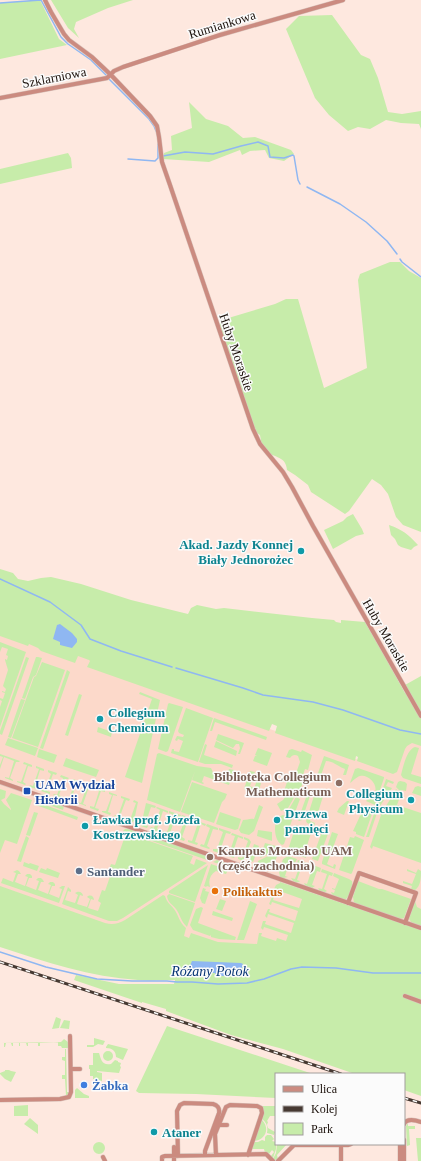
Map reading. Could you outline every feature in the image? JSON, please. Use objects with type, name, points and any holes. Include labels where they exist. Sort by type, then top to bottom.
[{"type":"street","name":"Huby Moraskie","points":[[45,0],[69,40],[111,75],[150,116],[157,126],[162,162],[253,428],[260,444],[283,472],[292,487],[312,526],[421,716]]},
{"type":"street","name":"Rumiankowa","points":[[111,75],[114,71],[123,67],[220,34],[343,0]]},
{"type":"street","name":"Szklarniowa","points":[[0,98],[107,78],[111,75]]},
{"type":"street","points":[[0,782],[421,928]]},
{"type":"street","points":[[348,903],[359,873],[416,893],[405,922]]},
{"type":"street","points":[[405,996],[421,1002]]},
{"type":"street","points":[[0,1100],[60,1099],[70,1096],[70,1036]]},
{"type":"street","points":[[71,1069],[80,1069]]},
{"type":"street","points":[[174,1161],[176,1156],[177,1111],[180,1105],[184,1103],[216,1104],[218,1108],[219,1113],[205,1151],[205,1155]]},
{"type":"street","points":[[216,1155],[216,1134],[218,1125],[224,1109],[230,1105],[255,1106],[261,1108],[262,1113],[248,1155]]},
{"type":"street","points":[[405,1123],[407,1120],[416,1120],[421,1122]]},
{"type":"street","points":[[218,1125],[226,1125]]},
{"type":"street","points":[[278,1161],[294,1145],[348,1145]]},
{"type":"street","points":[[400,1145],[400,1161]]},
{"type":"street","points":[[404,1145],[404,1161]]},
{"type":"street","points":[[341,1146],[341,1161]]},
{"type":"street","points":[[174,1147],[176,1156]]},
{"type":"street","points":[[162,1160],[164,1156],[266,1154],[273,1161]]},
{"type":"street","points":[[224,1155],[224,1161]]},
{"type":"shaded area","name":"Kampus Morasko UAM (część zachodnia)","points":[[0,590],[184,699],[393,772],[405,740],[421,743],[421,953],[0,942]]},
{"type":"green space","points":[[40,0],[59,39],[67,45],[0,59],[0,3]]},
{"type":"green space","points":[[51,0],[133,0],[108,8],[76,22],[74,29],[79,38],[68,28]]},
{"type":"green space","points":[[332,15],[361,55],[370,59],[378,78],[388,112],[402,114],[421,111],[421,129],[419,124],[386,120],[370,129],[358,127],[348,131],[329,115],[315,98],[286,29],[299,16]]},
{"type":"green space","points":[[189,102],[206,119],[228,126],[243,138],[255,137],[291,150],[294,154],[284,161],[269,158],[265,150],[250,151],[242,155],[240,150],[209,162],[163,159],[164,153],[172,150],[171,136],[192,128]]},
{"type":"green space","points":[[68,153],[71,158],[72,168],[0,184],[0,169]]},
{"type":"green space","points":[[390,262],[400,262],[409,271],[421,278],[421,532],[403,525],[396,517],[388,494],[381,485],[372,479],[349,511],[345,514],[311,492],[308,485],[287,470],[284,461],[270,454],[263,448],[260,435],[253,430],[247,417],[239,386],[219,328],[220,323],[225,319],[275,304],[286,299],[298,299],[324,388],[367,368],[358,280],[360,274]]},
{"type":"green space","points":[[353,514],[364,534],[356,536],[333,549],[324,530],[343,521]]},
{"type":"green space","points":[[389,525],[405,533],[418,545],[411,550],[398,545],[391,535]]},
{"type":"green space","points":[[0,569],[13,573],[18,579],[28,581],[51,577],[81,584],[131,600],[188,614],[191,608],[197,605],[216,609],[224,608],[334,620],[341,623],[341,620],[365,622],[405,693],[409,692],[405,685],[421,676],[421,746],[412,743],[407,746],[397,772],[393,774],[357,761],[358,757],[356,756],[355,761],[275,733],[277,726],[272,724],[269,731],[87,667],[90,661],[78,656],[75,663],[41,651],[29,644],[28,646],[0,636]]},
{"type":"green space","points":[[0,642],[26,652],[0,727],[0,707],[2,701],[0,698],[3,699],[5,693],[2,691],[5,692],[6,689],[3,686],[8,670],[5,659],[7,660],[8,656],[6,655],[8,649],[2,647],[0,652]]},
{"type":"green space","points":[[26,657],[29,658],[2,735],[0,734],[0,731]]},
{"type":"green space","points":[[36,657],[42,658],[25,699],[22,698]]},
{"type":"green space","points":[[42,662],[65,670],[38,747],[12,738],[34,677],[36,676]]},
{"type":"green space","points":[[67,670],[70,672],[43,749],[40,748]]},
{"type":"green space","points":[[140,692],[160,700],[142,783],[125,777],[152,699],[139,694]]},
{"type":"green space","points":[[79,694],[82,695],[68,736],[65,735]]},
{"type":"green space","points":[[21,699],[25,700],[11,738],[8,737]]},
{"type":"green space","points":[[169,703],[183,707],[168,751],[166,752],[158,749]]},
{"type":"green space","points":[[186,708],[213,718],[198,762],[171,753],[172,749],[179,752],[183,741],[178,739],[177,741],[175,740],[177,736],[183,737],[184,735],[178,731]]},
{"type":"green space","points":[[214,718],[267,737],[266,740],[215,722],[212,731],[210,731]]},
{"type":"green space","points":[[98,727],[112,732],[111,737],[97,732]]},
{"type":"green space","points":[[218,734],[244,743],[240,754],[238,754],[240,748],[239,744],[236,744],[233,748],[216,740]]},
{"type":"green space","points":[[8,738],[38,748],[35,756],[5,745]]},
{"type":"green space","points":[[216,741],[237,751],[236,756],[214,747]]},
{"type":"green space","points":[[205,744],[207,745],[204,755],[233,765],[232,768],[221,764],[205,764],[199,762]]},
{"type":"green space","points":[[415,747],[419,748],[411,774],[421,777],[421,784],[403,778],[401,775],[404,763],[410,751]]},
{"type":"green space","points":[[258,748],[272,753],[267,766],[253,761],[255,756],[257,756],[255,755]]},
{"type":"green space","points":[[39,749],[57,755],[54,763],[37,757]]},
{"type":"green space","points":[[292,749],[301,752],[302,750],[312,755],[308,770],[305,769],[303,775],[306,776],[304,781],[296,778],[295,776],[300,762],[298,756],[294,755],[290,758],[286,757],[289,750]]},
{"type":"green space","points":[[159,753],[197,766],[211,768],[214,776],[218,779],[224,778],[229,769],[234,770],[229,785],[204,776],[202,782],[204,783],[203,784],[192,780],[195,771],[180,812],[147,800],[157,754]]},
{"type":"green space","points":[[0,754],[20,761],[16,762],[10,778],[13,781],[5,777],[9,778],[14,761],[4,757],[0,769],[3,757],[0,756]]},
{"type":"green space","points":[[324,756],[349,765],[346,775],[343,775],[345,769],[326,761],[319,781],[316,779]]},
{"type":"green space","points":[[66,758],[99,770],[96,777],[63,766]]},
{"type":"green space","points":[[24,762],[32,765],[32,767],[28,766],[23,782],[26,784],[25,785],[17,782],[21,782],[27,765],[23,764]]},
{"type":"green space","points":[[36,766],[44,769],[44,771],[40,770],[35,787],[38,788],[37,789],[29,787],[30,785],[33,786],[39,769],[36,768]]},
{"type":"green space","points":[[358,768],[384,777],[375,805],[366,801],[372,796],[376,789],[372,780],[360,776],[350,783],[355,769]]},
{"type":"green space","points":[[48,770],[57,773],[56,775],[53,774],[47,791],[50,792],[50,794],[41,791],[42,789],[45,790],[51,774]]},
{"type":"green space","points":[[250,771],[255,772],[250,786],[254,788],[257,781],[261,783],[258,794],[244,789]]},
{"type":"green space","points":[[61,775],[69,778],[65,779],[59,795],[62,798],[53,795],[57,795],[63,778],[60,777]]},
{"type":"green space","points":[[73,779],[81,782],[80,784],[77,783],[71,799],[74,802],[66,799],[69,799],[75,782],[72,781]]},
{"type":"green space","points":[[288,779],[304,782],[296,795],[284,791]]},
{"type":"green space","points":[[386,779],[394,782],[393,784],[388,782],[386,786],[392,788],[380,806],[377,806]]},
{"type":"green space","points":[[400,781],[407,784],[406,791],[402,790],[401,792],[396,787]]},
{"type":"green space","points":[[192,782],[227,794],[222,802],[214,823],[181,812]]},
{"type":"green space","points":[[85,783],[93,786],[92,788],[89,787],[83,804],[86,806],[78,803],[81,803],[87,786],[84,785]]},
{"type":"green space","points":[[97,787],[105,790],[105,792],[101,791],[95,808],[99,809],[98,811],[90,808],[90,806],[94,807],[99,791],[96,789]]},
{"type":"green space","points":[[415,787],[421,787],[421,796],[412,793]]},
{"type":"green space","points":[[0,789],[6,791],[5,798],[1,800],[11,810],[6,800],[11,793],[32,800],[17,844],[5,840],[0,853]]},
{"type":"green space","points":[[396,789],[401,794],[397,805],[421,813],[421,863],[373,846],[372,849],[370,847],[382,812]]},
{"type":"green space","points":[[109,792],[117,795],[113,795],[108,812],[111,813],[110,815],[102,812],[106,811],[112,795],[109,794]]},
{"type":"green space","points":[[308,792],[311,793],[302,820],[299,821],[298,820]]},
{"type":"green space","points":[[324,793],[316,819],[311,817],[310,821],[315,823],[314,826],[307,823],[306,821],[314,796],[316,795],[322,797]]},
{"type":"green space","points":[[287,794],[295,796],[288,808],[281,811],[277,804],[283,800]]},
{"type":"green space","points":[[121,796],[130,799],[129,801],[126,800],[120,816],[123,819],[114,816],[118,816],[124,799],[121,798]]},
{"type":"green space","points":[[296,797],[300,799],[294,815],[286,813],[285,812],[289,809]]},
{"type":"green space","points":[[40,799],[64,806],[63,810],[38,801]]},
{"type":"green space","points":[[134,800],[138,802],[134,821],[132,822],[126,820],[130,820],[136,803],[133,802]]},
{"type":"green space","points":[[349,801],[344,815],[337,812],[339,808]]},
{"type":"green space","points":[[37,802],[78,817],[77,820],[36,805]]},
{"type":"green space","points":[[146,803],[156,806],[155,808],[151,807],[145,825],[148,826],[147,828],[141,826]]},
{"type":"green space","points":[[259,805],[263,807],[254,831],[249,835],[241,833],[239,830],[243,820],[254,819]]},
{"type":"green space","points":[[366,805],[374,808],[364,837],[353,831]]},
{"type":"green space","points":[[157,807],[168,811],[168,813],[163,811],[157,829],[160,830],[160,832],[150,829],[151,827],[154,828],[160,810],[156,808]]},
{"type":"green space","points":[[376,808],[378,810],[369,837],[366,837]]},
{"type":"green space","points":[[169,811],[181,815],[180,817],[176,816],[170,833],[173,834],[172,836],[163,833],[163,831],[167,832],[173,815],[169,813]]},
{"type":"green space","points":[[34,812],[38,813],[30,836],[26,835]]},
{"type":"green space","points":[[220,812],[241,819],[238,829],[235,830],[216,824]]},
{"type":"green space","points":[[182,815],[193,819],[193,821],[188,820],[182,837],[185,839],[184,841],[175,838],[176,836],[179,836],[185,819],[181,817]]},
{"type":"green space","points":[[283,815],[292,820],[284,844],[282,845],[275,834],[275,824],[279,817]]},
{"type":"green space","points":[[194,820],[206,824],[205,826],[201,824],[195,842],[198,843],[197,845],[188,842],[188,840],[192,841],[198,823],[194,822]]},
{"type":"green space","points":[[207,824],[218,828],[218,830],[213,829],[207,846],[210,848],[209,849],[200,846],[201,844],[204,845],[210,828],[206,826]]},
{"type":"green space","points":[[296,825],[312,830],[305,852],[300,850],[299,854],[306,858],[288,850]]},
{"type":"green space","points":[[219,828],[231,832],[230,834],[226,833],[220,851],[223,852],[222,854],[213,851],[213,849],[217,849],[223,832],[219,830]]},
{"type":"green space","points":[[125,829],[130,829],[211,857],[210,861],[123,831]]},
{"type":"green space","points":[[323,829],[329,831],[318,861],[312,859]]},
{"type":"green space","points":[[258,830],[272,832],[272,841],[257,836]]},
{"type":"green space","points":[[332,832],[338,834],[327,864],[333,867],[334,864],[336,865],[335,869],[322,864]]},
{"type":"green space","points":[[126,833],[193,856],[190,863],[194,865],[196,859],[207,863],[117,921],[109,921],[62,904],[68,887],[71,892],[68,891],[65,900],[75,903],[78,895],[75,893],[80,892],[83,896],[80,895],[77,904],[87,907],[90,899],[87,897],[92,896],[94,900],[91,899],[88,908],[98,911],[101,903],[98,901],[102,890],[105,891],[113,868],[110,867],[111,864],[115,865]]},
{"type":"green space","points":[[232,833],[243,837],[243,839],[238,837],[232,855],[235,856],[234,858],[225,855],[226,853],[229,854],[235,836],[231,835]]},
{"type":"green space","points":[[26,836],[29,838],[21,862],[17,861]]},
{"type":"green space","points":[[355,836],[364,840],[351,874],[339,870],[350,837],[354,838]]},
{"type":"green space","points":[[244,837],[249,839],[251,842],[243,861],[238,859],[238,857],[242,858],[248,841],[244,839]]},
{"type":"green space","points":[[265,843],[276,846],[277,850],[260,858]]},
{"type":"green space","points":[[254,844],[259,846],[253,862],[249,860]]},
{"type":"green space","points":[[276,852],[278,854],[271,871],[257,866],[258,861]]},
{"type":"green space","points":[[288,856],[297,859],[295,863],[290,861],[285,876],[288,877],[283,878],[280,877],[279,872],[283,859]]},
{"type":"green space","points":[[217,860],[238,867],[237,870],[213,862]]},
{"type":"green space","points":[[298,860],[309,864],[307,867],[302,866],[297,880],[300,881],[296,882],[291,878],[295,879],[300,865],[297,863]]},
{"type":"green space","points":[[24,862],[39,866],[37,871],[23,866]]},
{"type":"green space","points":[[211,864],[228,870],[226,874],[216,871],[209,880],[210,887],[206,887],[204,886]]},
{"type":"green space","points":[[310,864],[321,868],[320,872],[317,871],[312,885],[315,886],[312,888],[304,883],[307,884],[312,869],[309,868]]},
{"type":"green space","points":[[208,865],[195,902],[169,893],[169,891]]},
{"type":"green space","points":[[41,868],[46,870],[47,868],[60,873],[58,878],[39,872]]},
{"type":"green space","points":[[322,869],[333,873],[332,876],[329,875],[324,889],[327,891],[325,892],[320,891],[318,888],[322,889],[327,874],[321,872]]},
{"type":"green space","points":[[407,869],[416,873],[418,869],[421,871],[420,884],[415,890],[411,889],[412,886],[403,883],[403,881],[412,884],[416,874],[407,871]]},
{"type":"green space","points":[[17,870],[21,874],[18,874],[15,882],[25,886],[28,877],[25,876],[30,874],[32,878],[29,878],[26,886],[36,890],[39,881],[36,880],[41,878],[44,882],[41,882],[38,890],[48,894],[51,885],[48,884],[53,882],[55,886],[52,886],[49,894],[59,898],[62,889],[59,888],[65,886],[59,903],[1,883],[3,878],[13,882],[16,873],[13,872]]},
{"type":"green space","points":[[334,873],[352,881],[351,891],[346,899],[337,897],[331,892],[334,893],[335,890],[332,888],[335,889],[339,879],[333,876]]},
{"type":"green space","points":[[358,881],[411,899],[404,918],[400,919],[354,903],[353,897]]},
{"type":"green space","points":[[280,883],[421,930],[421,1096],[405,1090],[405,1073],[352,1073],[283,1049],[231,1035],[166,1011],[166,1009],[142,1003],[74,980],[76,975],[119,984],[174,984],[175,980],[143,980],[103,976],[51,963],[0,947],[0,886],[110,924],[125,920],[163,895],[186,928],[184,936],[189,938],[191,933],[218,942],[257,944],[259,933],[262,933],[261,936],[276,941],[277,938],[286,941],[288,935],[264,927],[263,930],[261,928],[263,921],[266,921],[265,924],[291,933],[294,923],[268,914],[267,918],[265,916],[268,909],[270,909],[269,912],[295,921],[298,911],[272,902],[271,905],[269,904],[274,896],[273,900],[299,908],[302,899],[274,889],[276,885]]},
{"type":"green space","points":[[203,888],[206,889],[205,891],[209,892],[205,904],[202,903],[200,898]]},
{"type":"green space","points":[[169,894],[195,903],[187,927],[176,909],[168,900],[167,896]]},
{"type":"green space","points":[[220,899],[226,901],[222,911],[216,909]]},
{"type":"green space","points":[[250,901],[257,904],[244,940],[237,940]]},
{"type":"green space","points":[[415,901],[417,907],[421,909],[421,926],[412,923],[409,919]]},
{"type":"green space","points":[[201,907],[203,908],[198,923],[236,937],[235,940],[219,939],[193,930],[190,925],[196,909]]},
{"type":"green space","points":[[213,911],[233,918],[232,921],[212,915]]},
{"type":"green space","points":[[56,1017],[61,1019],[59,1028],[52,1029]]},
{"type":"green space","points":[[64,1020],[70,1021],[69,1029],[60,1028]]},
{"type":"green space","points":[[167,1026],[310,1073],[275,1073],[275,1098],[139,1093],[136,1091]]},
{"type":"green space","points":[[94,1038],[105,1041],[103,1045],[98,1044],[93,1047],[87,1047],[87,1045],[94,1045]]},
{"type":"green space","points":[[64,1039],[68,1042],[69,1048],[62,1048],[61,1046],[58,1046],[58,1042],[61,1042]]},
{"type":"green space","points":[[57,1042],[40,1043],[40,1046],[38,1046],[38,1043],[28,1043],[27,1046],[26,1043],[20,1043],[19,1046],[19,1043],[13,1043],[12,1046],[11,1043],[6,1043],[5,1047],[4,1043],[0,1043]]},
{"type":"green space","points":[[108,1044],[128,1049],[123,1060],[116,1057],[113,1050],[106,1048]]},
{"type":"green space","points":[[65,1049],[67,1092],[70,1092],[67,1096],[65,1079],[62,1079],[62,1075],[65,1075],[65,1061],[62,1060],[62,1057],[65,1057]]},
{"type":"green space","points":[[106,1051],[110,1051],[112,1052],[112,1060],[106,1061],[103,1058],[103,1054]]},
{"type":"green space","points":[[93,1053],[99,1053],[102,1062],[106,1064],[111,1064],[115,1060],[121,1063],[119,1073],[97,1071],[102,1073],[102,1081],[93,1079],[93,1076],[90,1076],[89,1065],[93,1065]]},
{"type":"green space","points":[[5,1070],[16,1072],[11,1082],[0,1074]]},
{"type":"green space","points":[[77,1088],[89,1096],[89,1098],[75,1098],[75,1090]]},
{"type":"green space","points":[[28,1105],[28,1116],[14,1116],[14,1106]]},
{"type":"green space","points":[[261,1106],[275,1106],[275,1116],[270,1116],[267,1121],[267,1125],[262,1119],[264,1112]]},
{"type":"green space","points":[[30,1118],[38,1125],[38,1134],[24,1124]]},
{"type":"green space","points":[[262,1120],[266,1127],[266,1133],[258,1140],[254,1141]]},
{"type":"green space","points":[[408,1123],[408,1126],[415,1126],[415,1129],[409,1129],[410,1145],[407,1146],[406,1126]]},
{"type":"green space","points":[[267,1125],[268,1128],[275,1132],[274,1135],[267,1133]]},
{"type":"green space","points":[[267,1135],[271,1135],[274,1139],[272,1141],[275,1142],[276,1149],[273,1158],[271,1156],[274,1152],[272,1150],[269,1154],[265,1153],[264,1149],[252,1149],[252,1153],[251,1151],[254,1142],[262,1140],[265,1141],[265,1137]]},
{"type":"green space","points":[[416,1138],[421,1138],[421,1161],[418,1161]]},
{"type":"green space","points":[[97,1142],[101,1142],[105,1148],[101,1154],[97,1154],[93,1150],[93,1146]]},
{"type":"green space","points":[[277,1145],[286,1145],[277,1155],[278,1159],[275,1160],[273,1159],[276,1153]]},
{"type":"water","points":[[60,624],[77,639],[77,642],[72,648],[60,645],[60,642],[53,639],[57,625]]},
{"type":"water","points":[[192,961],[243,964],[240,976],[216,976],[215,973],[206,973],[205,975],[187,975]]},
{"type":"waterway","points":[[0,3],[41,0],[61,37],[68,44],[91,60],[106,75]]},
{"type":"waterway","points":[[109,79],[149,119],[156,131]]},
{"type":"waterway","points":[[163,156],[185,152],[213,154],[258,142],[268,146],[270,157],[284,158],[293,155],[300,184]]},
{"type":"waterway","points":[[128,159],[155,161],[158,158],[158,144]]},
{"type":"waterway","points":[[307,187],[340,204],[366,222],[387,241],[397,254]]},
{"type":"waterway","points":[[400,259],[421,277]]},
{"type":"waterway","points":[[0,579],[50,602],[81,625],[90,639],[121,651],[172,667]]},
{"type":"waterway","points":[[176,668],[263,695],[313,702],[343,710],[400,730],[421,734]]},
{"type":"waterway","name":"Różany Potok","points":[[0,952],[46,967],[97,979],[132,981],[167,981],[218,984],[247,983],[302,967],[336,968],[373,973],[421,973]]},
{"type":"railway","points":[[0,962],[338,1073]]},
{"type":"railway","points":[[405,1098],[421,1103]]},
{"type":"place","name":"Akad. Jazdy Konnej Biały Jednorożec","points":[[301,551]]},
{"type":"place","name":"Collegium Chemicum","points":[[100,719]]},
{"type":"place","name":"Biblioteka Collegium Mathematicum","points":[[339,783]]},
{"type":"place","name":"UAM Wydział Historii","points":[[27,791]]},
{"type":"place","name":"Collegium Physicum","points":[[411,800]]},
{"type":"place","name":"Drzewa pamięci","points":[[277,820]]},
{"type":"place","name":"Ławka prof. Józefa Kostrzewskiego","points":[[85,826]]},
{"type":"place","name":"Kampus Morasko UAM (część zachodnia)","points":[[210,857]]},
{"type":"place","name":"Santander","points":[[79,871]]},
{"type":"place","name":"Polikaktus","points":[[215,891]]},
{"type":"place","name":"Żabka","points":[[84,1085]]},
{"type":"place","name":"Ataner","points":[[154,1132]]}]
